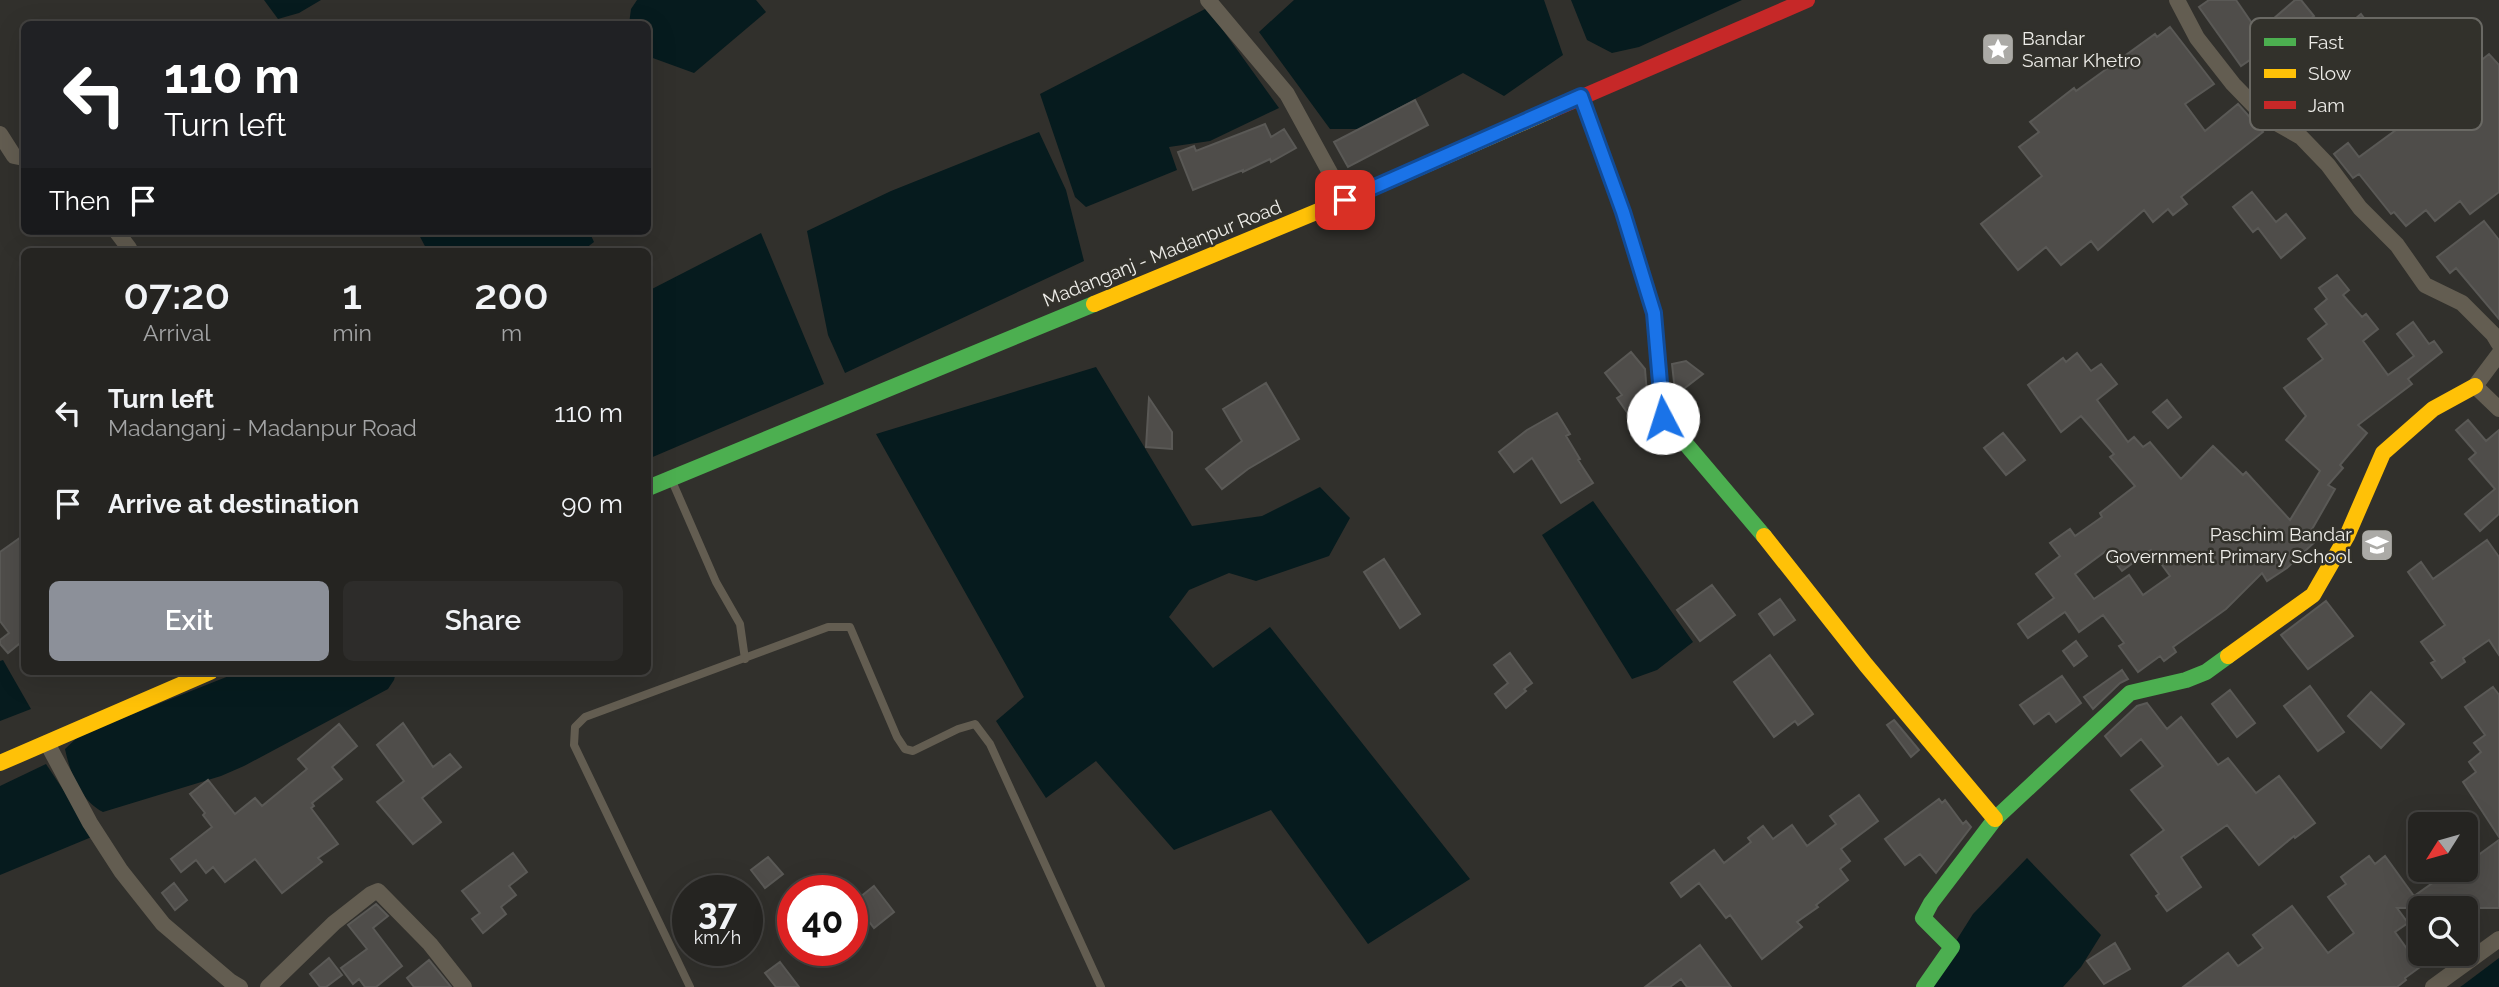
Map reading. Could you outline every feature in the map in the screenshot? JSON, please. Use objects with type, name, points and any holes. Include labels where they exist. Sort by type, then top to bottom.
[{"type":"street","points":[[1208,0],[1287,94],[1345,200]]},
{"type":"street","name":"Madanganj - Madanpur Road","points":[[651,487],[1345,200],[1807,0]]},
{"type":"street","points":[[2177,0],[2197,38],[2250,102]]},
{"type":"street","points":[[1581,96],[1623,212],[1654,313],[1663,418],[1742,509],[1866,665],[1995,819]]},
{"type":"street","points":[[2289,130],[2301,137],[2329,165],[2360,208],[2397,246],[2425,285],[2462,303],[2493,334],[2499,344]]},
{"type":"street","points":[[0,134],[14,156],[21,157]]},
{"type":"street","points":[[1924,987],[1952,947],[1923,918],[1931,903],[1995,819],[2130,693],[2186,680],[2206,672],[2313,594],[2347,536],[2383,453],[2434,409],[2474,386],[2499,354]]},
{"type":"street","points":[[2474,386],[2499,409]]},
{"type":"street","points":[[0,763],[203,675]]},
{"type":"street","points":[[47,743],[90,823],[121,871],[163,924],[240,987]]},
{"type":"street","points":[[268,987],[334,923],[378,891],[430,944],[464,987]]},
{"type":"street","points":[[2433,987],[2499,939]]},
{"type":"lane","points":[[671,479],[716,582],[740,624],[745,659]]},
{"type":"lane","points":[[690,987],[574,745],[575,727],[585,717],[828,627],[850,627],[897,737],[905,749],[914,751],[958,729],[975,724],[990,744],[1101,987]]},
{"type":"water","points":[[264,0],[321,0],[299,13],[278,19]]},
{"type":"water","points":[[637,0],[756,0],[766,12],[694,73],[651,57],[651,21],[629,21],[631,9]]},
{"type":"water","points":[[1294,0],[1544,0],[1563,55],[1504,96],[1463,73],[1359,129],[1330,129],[1259,32]]},
{"type":"water","points":[[1571,0],[1742,0],[1639,47],[1612,53],[1587,40]]},
{"type":"water","points":[[1207,8],[1279,108],[1210,141],[1169,147],[1177,170],[1086,207],[1075,197],[1040,94]]},
{"type":"water","points":[[1039,132],[1066,190],[1084,261],[845,373],[828,335],[807,231],[891,191]]},
{"type":"water","points":[[761,233],[824,384],[651,458],[651,289]]},
{"type":"water","points":[[419,235],[591,235],[594,242],[586,248],[426,248]]},
{"type":"water","points":[[1096,367],[1192,526],[1262,516],[1320,487],[1350,518],[1329,556],[1256,581],[1229,573],[1189,590],[1169,617],[1213,668],[1270,627],[1470,879],[1368,944],[1271,810],[1174,850],[1096,761],[1046,798],[996,721],[1024,697],[876,434]]},
{"type":"water","points":[[1593,501],[1693,642],[1657,670],[1632,679],[1542,535]]},
{"type":"water","points":[[3,660],[31,709],[0,721],[0,661]]},
{"type":"water","points":[[231,675],[395,675],[388,689],[244,766],[221,776],[103,812],[88,801],[70,767],[65,749],[80,735]]},
{"type":"water","points":[[46,764],[94,836],[0,875],[0,786]]},
{"type":"water","points":[[2027,858],[2101,935],[2081,967],[2063,987],[1927,987],[1973,914]]},
{"type":"water","points":[[2499,958],[2499,987],[2460,987],[2463,985]]},
{"type":"building","points":[[2209,0],[2236,0],[2250,20],[2250,60],[2241,66],[2199,7]]},
{"type":"building","points":[[2295,0],[2301,0],[2314,16],[2274,18]]},
{"type":"building","points":[[2170,27],[2214,84],[2185,104],[2205,131],[2238,104],[2250,117],[2250,130],[2263,132],[2181,197],[2187,204],[2173,215],[2168,209],[2153,222],[2144,210],[2098,250],[2091,241],[2061,265],[2046,247],[2018,270],[1981,224],[2042,176],[2019,147],[2039,132],[2030,122],[2074,88],[2076,91],[2155,34],[2157,37]]},
{"type":"building","points":[[2489,54],[2499,65],[2499,192],[2470,214],[2460,201],[2435,221],[2426,210],[2406,226],[2394,212],[2391,214],[2359,174],[2353,178],[2334,154],[2348,143],[2359,157],[2396,130],[2482,130],[2482,60]]},
{"type":"building","points":[[1415,100],[1428,125],[1348,167],[1334,142]]},
{"type":"building","points":[[1265,124],[1271,137],[1284,129],[1296,148],[1271,162],[1270,159],[1193,190],[1178,152],[1194,146],[1196,151]]},
{"type":"building","points":[[2252,192],[2276,222],[2286,214],[2305,238],[2281,258],[2258,228],[2253,232],[2233,207]]},
{"type":"building","points":[[2484,221],[2499,240],[2499,319],[2456,268],[2450,273],[2437,257]]},
{"type":"building","points":[[2337,275],[2349,290],[2343,295],[2362,317],[2366,314],[2378,329],[2363,341],[2388,375],[2414,356],[2397,334],[2413,322],[2429,344],[2434,341],[2442,352],[2408,379],[2412,384],[2358,425],[2367,433],[2340,465],[2343,468],[2328,485],[2335,489],[2311,531],[2318,539],[2287,568],[2267,581],[2262,573],[2226,609],[2173,647],[2176,652],[2164,661],[2160,656],[2138,672],[2119,646],[2124,643],[2103,615],[2079,632],[2065,612],[2028,638],[2018,624],[2054,598],[2036,574],[2060,556],[2050,543],[2070,529],[2075,536],[2102,517],[2100,513],[2135,486],[2110,457],[2114,454],[2081,416],[2061,432],[2028,385],[2063,358],[2066,362],[2077,353],[2091,371],[2101,364],[2117,384],[2097,400],[2128,442],[2134,437],[2143,447],[2150,442],[2181,479],[2213,446],[2243,475],[2246,472],[2290,520],[2320,471],[2286,440],[2306,416],[2284,388],[2323,359],[2308,339],[2327,324],[2315,309],[2327,299],[2319,288]],"holes":[[[2151,550],[2170,576],[2143,595],[2129,575],[2094,599],[2075,574],[2106,551],[2122,571]]]},
{"type":"building","points":[[1631,352],[1645,369],[1648,407],[1631,418],[1617,398],[1622,395],[1605,373]]},
{"type":"building","points":[[1686,361],[1703,374],[1677,394],[1672,364]]},
{"type":"building","points":[[1266,383],[1299,439],[1248,469],[1222,489],[1206,469],[1242,441],[1223,409]]},
{"type":"building","points":[[1149,398],[1172,432],[1172,449],[1146,447]]},
{"type":"building","points":[[2167,400],[2181,417],[2168,428],[2153,412]]},
{"type":"building","points":[[1557,413],[1570,434],[1566,436],[1580,459],[1578,460],[1593,483],[1561,503],[1532,458],[1514,472],[1499,452],[1527,430]]},
{"type":"building","points":[[2468,420],[2486,441],[2499,430],[2499,514],[2480,531],[2465,514],[2495,489],[2469,459],[2476,453],[2456,430]]},
{"type":"building","points":[[2003,433],[2025,460],[2006,475],[1984,448]]},
{"type":"building","points":[[21,537],[21,647],[19,644],[8,653],[0,644],[0,640],[9,633],[0,621],[0,552]]},
{"type":"building","points":[[2487,540],[2499,557],[2499,655],[2489,640],[2463,658],[2465,662],[2442,678],[2431,663],[2435,661],[2421,642],[2445,625],[2408,572],[2421,562],[2433,579]]},
{"type":"building","points":[[1384,559],[1420,614],[1400,628],[1364,572]]},
{"type":"building","points":[[1712,585],[1735,615],[1700,641],[1677,610]]},
{"type":"building","points":[[1780,599],[1795,620],[1774,635],[1759,614]]},
{"type":"building","points":[[2326,601],[2353,636],[2308,669],[2281,635]]},
{"type":"building","points":[[2076,641],[2087,656],[2074,666],[2063,651]]},
{"type":"building","points":[[1510,653],[1532,683],[1506,708],[1495,694],[1508,683],[1494,665]]},
{"type":"building","points":[[1770,655],[1813,714],[1798,725],[1795,721],[1774,737],[1734,682]]},
{"type":"building","points":[[2122,670],[2128,679],[2120,683],[2093,709],[2084,697]]},
{"type":"building","points":[[2062,676],[2081,703],[2056,722],[2049,713],[2034,724],[2020,705]]},
{"type":"building","points":[[2310,686],[2344,732],[2318,751],[2284,706]]},
{"type":"building","points":[[2493,687],[2499,695],[2499,837],[2463,782],[2476,772],[2469,762],[2481,752],[2474,743],[2485,735],[2465,707]]},
{"type":"building","points":[[2230,690],[2255,723],[2237,737],[2212,704]]},
{"type":"building","points":[[2371,692],[2404,724],[2381,748],[2348,716]]},
{"type":"building","points":[[2147,703],[2167,729],[2181,717],[2218,765],[2228,758],[2256,793],[2279,776],[2315,823],[2295,838],[2294,836],[2259,865],[2227,825],[2181,857],[2201,887],[2167,911],[2156,896],[2159,894],[2131,855],[2164,830],[2131,790],[2163,766],[2141,739],[2121,756],[2105,736],[2137,706]]},
{"type":"building","points":[[1894,720],[1919,750],[1911,757],[1887,725]]},
{"type":"building","points":[[403,723],[433,767],[450,754],[461,767],[422,798],[441,822],[413,844],[377,802],[404,781],[377,745]]},
{"type":"building","points":[[339,724],[357,746],[332,767],[342,779],[312,803],[314,806],[311,808],[338,844],[318,858],[322,862],[282,893],[255,859],[225,882],[213,867],[206,873],[196,860],[181,872],[171,859],[212,827],[190,794],[208,780],[235,814],[255,798],[262,806],[307,769],[298,759]]},
{"type":"building","points":[[1859,795],[1878,821],[1841,849],[1850,861],[1840,869],[1848,880],[1797,922],[1802,927],[1762,959],[1730,915],[1726,918],[1699,883],[1681,897],[1671,883],[1714,850],[1724,863],[1751,842],[1748,838],[1763,826],[1773,839],[1792,825],[1807,846],[1836,824],[1830,816]]},
{"type":"building","points":[[1939,799],[1942,803],[1945,800],[1963,824],[1966,821],[1971,827],[1936,873],[1920,854],[1905,865],[1885,839]]},
{"type":"building","points":[[2499,840],[2499,908],[2478,908],[2478,896],[2414,896],[2434,882],[2478,882],[2478,855]]},
{"type":"building","points":[[513,853],[527,872],[509,886],[516,895],[501,907],[506,914],[483,933],[472,919],[480,913],[462,891]]},
{"type":"building","points":[[2369,856],[2375,864],[2385,856],[2414,896],[2408,896],[2408,908],[2397,908],[2408,923],[2395,932],[2408,950],[2408,966],[2420,967],[2397,987],[2183,987],[2228,953],[2238,966],[2263,948],[2253,935],[2292,906],[2328,953],[2354,933],[2328,897],[2346,884],[2341,877]]},
{"type":"building","points":[[768,857],[783,874],[777,875],[777,879],[765,888],[763,875],[755,875],[751,870]]},
{"type":"building","points":[[174,883],[187,900],[175,910],[162,893]]},
{"type":"building","points":[[874,886],[894,912],[874,928],[868,920],[868,891]]},
{"type":"building","points":[[376,904],[388,916],[373,928],[402,966],[376,987],[365,987],[359,979],[353,984],[341,968],[367,949],[348,925]]},
{"type":"building","points":[[2115,943],[2130,969],[2104,984],[2087,961]]},
{"type":"building","points":[[1700,945],[1731,987],[1687,987],[1681,979],[1670,987],[1645,987]]},
{"type":"building","points":[[329,958],[342,975],[326,987],[320,987],[310,974]]},
{"type":"building","points":[[429,960],[451,987],[414,987],[407,978]]},
{"type":"building","points":[[777,964],[783,966],[799,987],[776,987],[765,973]]},
{"type":"traffic: fast","points":[[1581,96],[1623,212],[1654,313],[1663,417],[1764,536]]},
{"type":"traffic: fast","points":[[651,487],[1094,304]]},
{"type":"traffic: fast","points":[[1924,987],[1952,947],[1923,918],[1931,903],[1995,819],[2130,693],[2186,680],[2206,672],[2228,656]]},
{"type":"traffic: slow","points":[[1094,304],[1345,200],[1552,110]]},
{"type":"traffic: slow","points":[[2228,656],[2313,595],[2347,536],[2383,453],[2433,409],[2475,386]]},
{"type":"traffic: slow","points":[[1764,536],[1866,665],[1995,819]]},
{"type":"traffic: slow","points":[[0,763],[203,675]]},
{"type":"traffic: jam","points":[[1552,110],[1807,0]]},
{"type":"place","name":"Bandar Samar Khetro","points":[[1998,49]]},
{"type":"place","name":"Paschim Bandar Government Primary School","points":[[2377,545]]},
{"type":"route","points":[[1345,200],[1581,96],[1623,212],[1654,313],[1663,418]]}]
